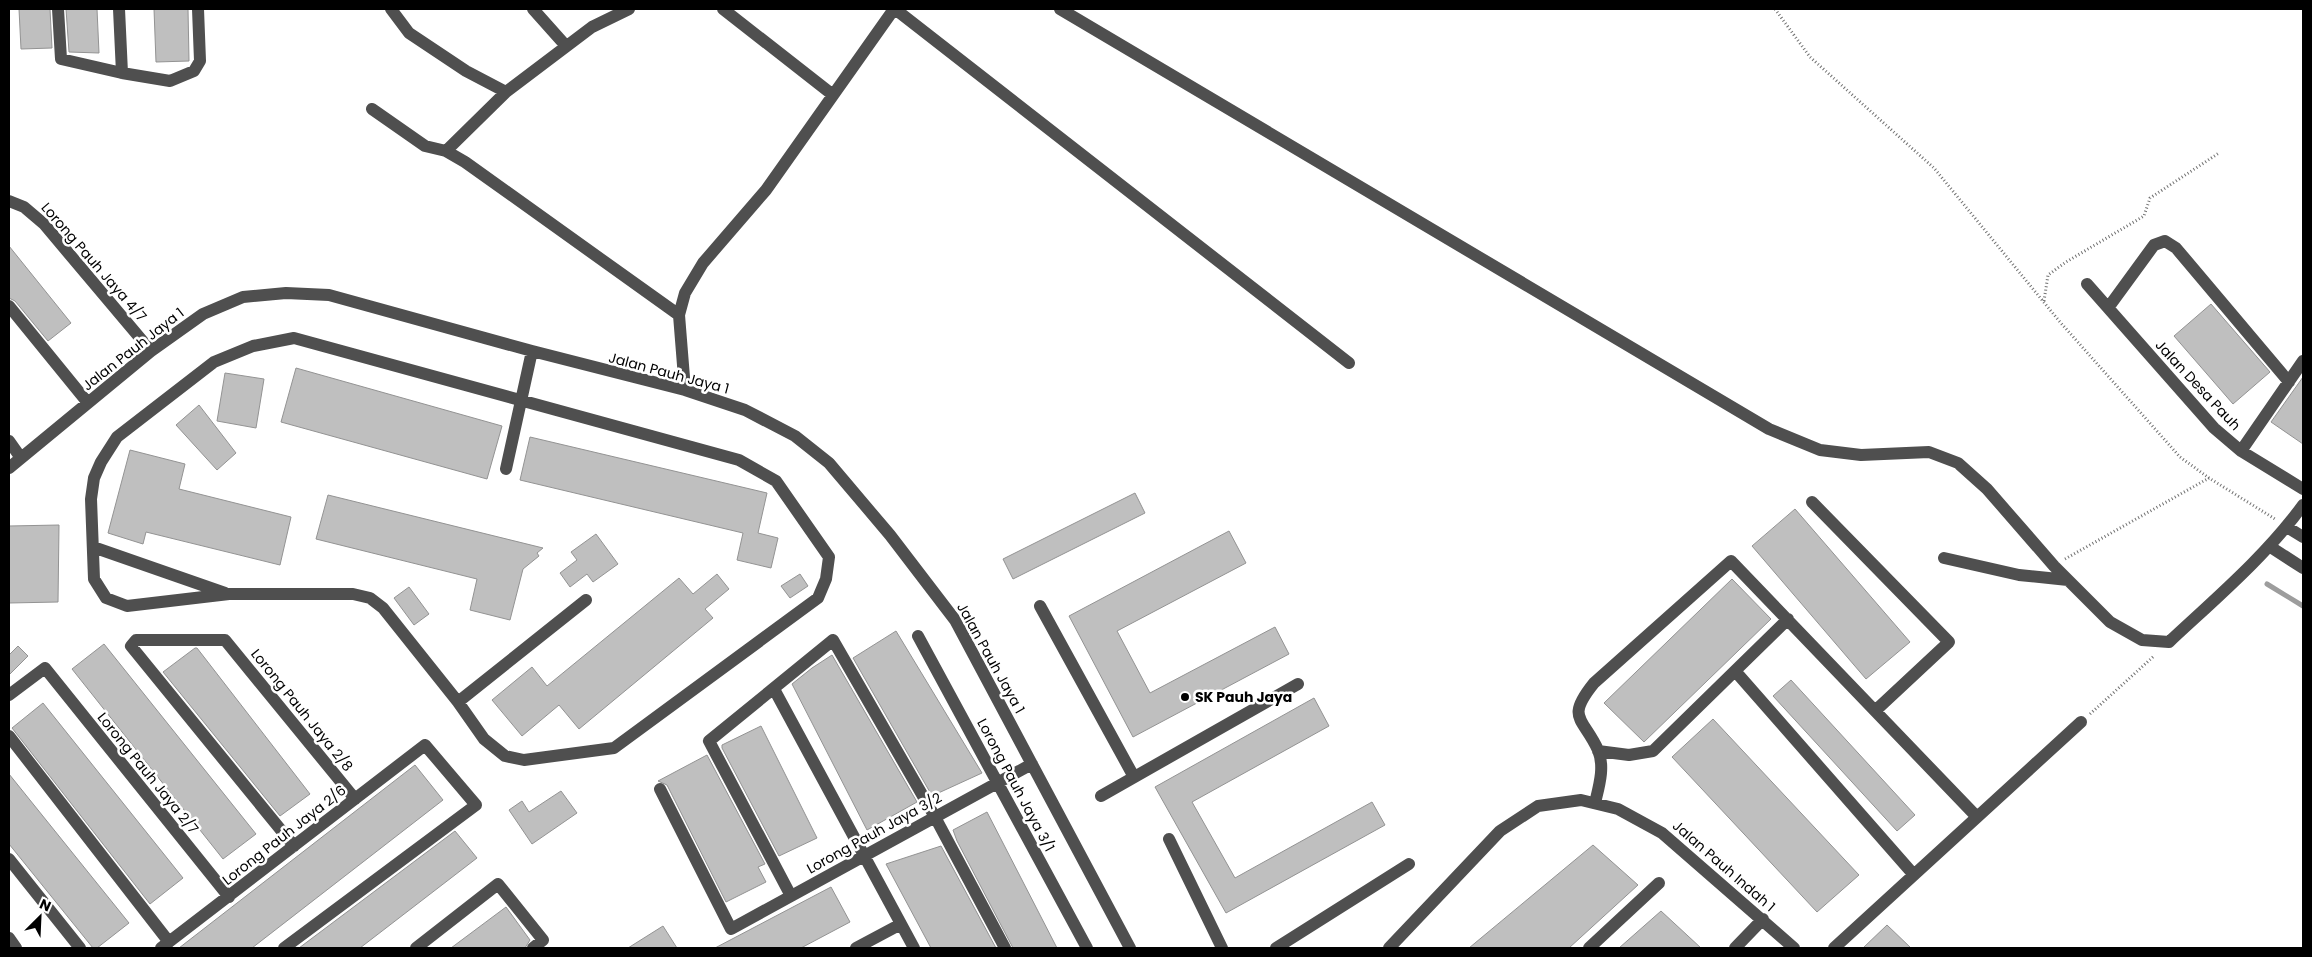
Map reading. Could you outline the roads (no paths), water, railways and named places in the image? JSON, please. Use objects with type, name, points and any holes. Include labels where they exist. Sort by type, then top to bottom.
[{"type":"street","points":[[58,9],[60,59],[122,74],[170,80],[194,71],[200,61],[198,9]]},
{"type":"street","points":[[120,9],[122,74]]},
{"type":"street","points":[[391,9],[410,32],[466,71],[506,92]]},
{"type":"street","points":[[533,9],[566,46]]},
{"type":"street","points":[[446,151],[506,92],[592,27],[629,9]]},
{"type":"street","points":[[723,9],[833,95]]},
{"type":"street","points":[[685,390],[679,315],[684,293],[702,263],[766,190],[894,9],[1349,363]]},
{"type":"street","points":[[1060,9],[1769,428],[1820,450],[1861,455],[1929,452],[1958,463],[1987,489],[2054,566],[2110,622],[2142,640],[2169,642],[2269,546],[2287,527],[2303,505]]},
{"type":"street","points":[[372,108],[425,146],[446,151],[465,162],[679,315]]},
{"type":"street","name":"Lorong Pauh Jaya 4/7","points":[[9,201],[24,207],[44,224],[151,351]]},
{"type":"street","points":[[2108,308],[2154,245],[2165,241],[2176,248],[2289,382]]},
{"type":"street","name":"Jalan Desa Pauh","points":[[2087,284],[2214,428],[2241,451],[2303,489]]},
{"type":"street","name":"Jalan Pauh Jaya 1","points":[[9,468],[151,351],[202,314],[243,297],[286,293],[329,295],[532,352],[685,390],[745,410],[795,436],[829,463],[890,535],[955,620],[1130,948]]},
{"type":"street","points":[[9,306],[88,403]]},
{"type":"street","points":[[294,338],[520,402],[739,460],[776,481],[829,557],[826,578],[818,598],[614,748],[524,760],[505,756],[484,738],[458,702],[383,608],[370,598],[353,594],[229,594],[127,606],[106,598],[94,579],[91,498],[94,478],[101,462],[117,437],[214,362],[253,346],[294,338]]},
{"type":"street","points":[[506,469],[532,352]]},
{"type":"street","points":[[2241,451],[2303,361]]},
{"type":"street","points":[[9,441],[21,458]]},
{"type":"street","points":[[1812,502],[1949,642],[1875,711]]},
{"type":"street","points":[[2287,527],[2303,537]]},
{"type":"street","points":[[2269,546],[2303,568]]},
{"type":"street","points":[[93,547],[229,594]]},
{"type":"street","points":[[1944,558],[2019,575],[2068,580]]},
{"type":"street","points":[[1595,803],[1601,780],[1598,751],[1580,722],[1578,709],[1581,699],[1594,683],[1732,561],[1977,818]]},
{"type":"street","points":[[458,702],[586,600]]},
{"type":"street","points":[[1040,606],[1134,777]]},
{"type":"street","points":[[1598,751],[1628,755],[1653,751],[1736,672],[1788,619]]},
{"type":"street","name":"Lorong Pauh Jaya 3/1","points":[[918,636],[1087,948]]},
{"type":"street","name":"Lorong Pauh Jaya 2/8","points":[[294,846],[130,646],[136,640],[225,640],[355,799]]},
{"type":"street","points":[[791,896],[709,741],[833,640],[935,817],[1005,948]]},
{"type":"street","name":"Lorong Pauh Jaya 2/7","points":[[9,696],[45,668],[229,896]]},
{"type":"street","points":[[1736,672],[1914,875]]},
{"type":"street","points":[[1101,796],[1298,684]]},
{"type":"street","points":[[774,689],[914,948]]},
{"type":"street","points":[[1834,948],[2080,722]]},
{"type":"street","points":[[9,736],[165,945]]},
{"type":"street","name":"Lorong Pauh Jaya 2/6","points":[[165,945],[425,745],[476,805],[284,948]]},
{"type":"street","name":"Lorong Pauh Jaya 3/2","points":[[660,789],[731,929],[1032,764]]},
{"type":"street","name":"Jalan Pauh Indah 1","points":[[1389,948],[1500,831],[1538,806],[1581,800],[1618,810],[1662,833],[1794,948]]},
{"type":"street","points":[[1169,839],[1222,948]]},
{"type":"street","points":[[9,859],[80,948]]},
{"type":"street","points":[[1276,948],[1409,864]]},
{"type":"street","points":[[1589,948],[1659,883]]},
{"type":"street","points":[[416,948],[498,884],[543,940],[533,948]]},
{"type":"street","points":[[1734,948],[1762,919]]},
{"type":"street","points":[[856,948],[901,924]]},
{"type":"street","points":[[9,938],[16,948]]},
{"type":"waterway","points":[[2267,584],[2303,606]]},
{"type":"place","name":"SK Pauh Jaya","points":[[1185,697]]}]
